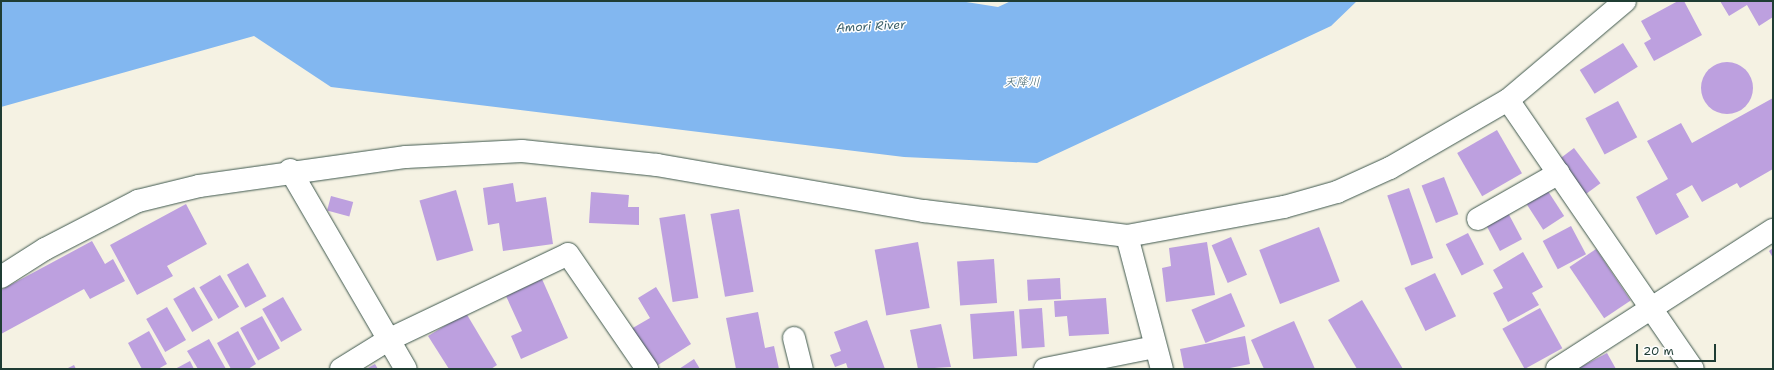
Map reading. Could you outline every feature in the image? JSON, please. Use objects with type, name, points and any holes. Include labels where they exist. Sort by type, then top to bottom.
[{"type":"street","points":[[1,277],[45,249],[138,201],[198,181],[406,157],[522,151],[657,165],[931,213],[1127,236],[1284,207],[1336,192],[1390,168],[1508,100],[1625,1]]},
{"type":"street","points":[[1508,100],[1653,306],[1694,369]]},
{"type":"street","points":[[290,170],[406,369]]},
{"type":"street","points":[[1478,219],[1558,173]]},
{"type":"street","points":[[1557,369],[1773,230]]},
{"type":"street","points":[[1127,236],[1154,347],[1162,369]]},
{"type":"street","points":[[341,369],[388,340],[568,254],[647,369]]},
{"type":"street","points":[[794,338],[802,369]]},
{"type":"street","points":[[1045,369],[1154,347]]},
{"type":"water","name":"天降川","points":[[1,1],[960,1],[998,7],[1011,1],[1357,1],[1331,26],[1037,163],[904,157],[331,87],[254,36],[1,107]]},
{"type":"building","points":[[1678,1],[1684,1],[1702,35],[1654,61],[1644,43],[1651,39],[1641,21]]},
{"type":"building","points":[[1720,1],[1773,1],[1773,17],[1759,26],[1747,5],[1729,16]]},
{"type":"building","points":[[1623,43],[1638,67],[1595,94],[1580,70]]},
{"type":"building","points":[[1722,62],[1732,62],[1746,69],[1753,83],[1753,93],[1746,107],[1732,114],[1722,114],[1712,110],[1705,103],[1701,93],[1701,83],[1705,73],[1712,66]]},
{"type":"building","points":[[1773,98],[1773,169],[1740,188],[1737,183],[1702,202],[1692,185],[1676,194],[1689,217],[1656,235],[1636,197],[1668,179],[1647,141],[1681,123],[1692,143]]},
{"type":"building","points":[[1618,101],[1637,137],[1605,155],[1585,118]]},
{"type":"building","points":[[1497,130],[1522,173],[1482,196],[1457,153]]},
{"type":"building","points":[[1574,148],[1600,183],[1585,195],[1559,159]]},
{"type":"building","points":[[1444,177],[1458,214],[1436,223],[1422,186]]},
{"type":"building","points":[[513,183],[516,202],[546,197],[553,244],[503,251],[499,223],[488,225],[483,188]]},
{"type":"building","points":[[1544,185],[1564,216],[1543,230],[1523,199]]},
{"type":"building","points":[[1409,188],[1433,258],[1411,265],[1387,195]]},
{"type":"building","points":[[456,190],[473,251],[437,261],[419,200]]},
{"type":"building","points":[[591,192],[629,195],[628,207],[639,207],[639,225],[589,223]]},
{"type":"building","points":[[331,196],[353,202],[349,216],[327,210]]},
{"type":"building","points":[[186,204],[207,244],[167,266],[173,276],[137,295],[110,245]]},
{"type":"building","points":[[739,209],[754,292],[725,297],[710,214]]},
{"type":"building","points":[[1507,211],[1522,239],[1500,251],[1485,223]]},
{"type":"building","points":[[685,214],[698,298],[673,302],[659,218]]},
{"type":"building","points":[[1571,226],[1586,254],[1558,269],[1543,241]]},
{"type":"building","points":[[1319,227],[1340,281],[1280,304],[1259,250]]},
{"type":"building","points":[[1468,233],[1484,264],[1462,276],[1446,244]]},
{"type":"building","points":[[1231,237],[1247,275],[1228,283],[1212,245]]},
{"type":"building","points":[[92,241],[105,264],[113,259],[125,281],[90,299],[84,289],[1,334],[1,290]]},
{"type":"building","points":[[918,242],[930,308],[886,316],[875,250]]},
{"type":"building","points":[[1207,242],[1215,295],[1166,302],[1162,268],[1171,266],[1169,248]]},
{"type":"building","points":[[1773,248],[1773,258],[1769,251]]},
{"type":"building","points":[[1596,249],[1631,300],[1604,318],[1569,267]]},
{"type":"building","points":[[1523,252],[1543,287],[1532,293],[1539,305],[1508,322],[1493,293],[1503,288],[1493,270]]},
{"type":"building","points":[[994,259],[997,303],[960,305],[957,262]]},
{"type":"building","points":[[248,263],[266,296],[245,308],[227,275]]},
{"type":"building","points":[[1435,273],[1456,316],[1425,331],[1404,288]]},
{"type":"building","points":[[220,275],[239,307],[218,319],[199,287]]},
{"type":"building","points":[[1060,278],[1061,299],[1028,301],[1027,280]]},
{"type":"building","points":[[542,279],[568,338],[521,359],[511,336],[522,331],[506,296]]},
{"type":"building","points":[[194,287],[213,320],[192,332],[173,299]]},
{"type":"building","points":[[656,287],[691,344],[655,367],[631,329],[650,318],[638,298]]},
{"type":"building","points":[[1231,293],[1245,326],[1205,343],[1191,310]]},
{"type":"building","points":[[283,297],[302,330],[281,342],[262,309]]},
{"type":"building","points":[[1106,298],[1109,334],[1069,336],[1067,316],[1055,317],[1054,301]]},
{"type":"building","points":[[1362,300],[1403,369],[1357,369],[1328,320]]},
{"type":"building","points":[[167,307],[186,340],[165,352],[146,319]]},
{"type":"building","points":[[1042,308],[1045,347],[1022,349],[1019,310]]},
{"type":"building","points":[[1540,308],[1562,348],[1525,369],[1502,329]]},
{"type":"building","points":[[1014,311],[1017,356],[973,359],[970,314]]},
{"type":"building","points":[[758,312],[765,348],[774,346],[779,369],[736,369],[726,318]]},
{"type":"building","points":[[466,313],[497,365],[491,369],[449,369],[428,336]]},
{"type":"building","points":[[262,316],[280,348],[258,360],[240,328]]},
{"type":"building","points":[[867,320],[885,369],[848,369],[846,363],[835,367],[830,355],[841,351],[834,332]]},
{"type":"building","points":[[1294,321],[1315,369],[1264,369],[1251,340]]},
{"type":"building","points":[[941,324],[951,367],[918,369],[910,330]]},
{"type":"building","points":[[149,331],[167,364],[158,369],[142,369],[128,343]]},
{"type":"building","points":[[238,331],[256,364],[248,369],[231,369],[217,343]]},
{"type":"building","points":[[1245,336],[1250,364],[1225,369],[1184,369],[1180,349]]},
{"type":"building","points":[[209,339],[226,369],[198,369],[187,351]]},
{"type":"building","points":[[1607,353],[1616,369],[1577,369]]},
{"type":"building","points":[[694,359],[700,369],[679,369]]},
{"type":"building","points":[[190,361],[194,369],[175,369]]},
{"type":"building","points":[[375,364],[378,369],[366,369]]},
{"type":"building","points":[[74,365],[76,369],[66,369]]},
{"type":"water label","name":"Amori River","points":[[871,27]]}]
